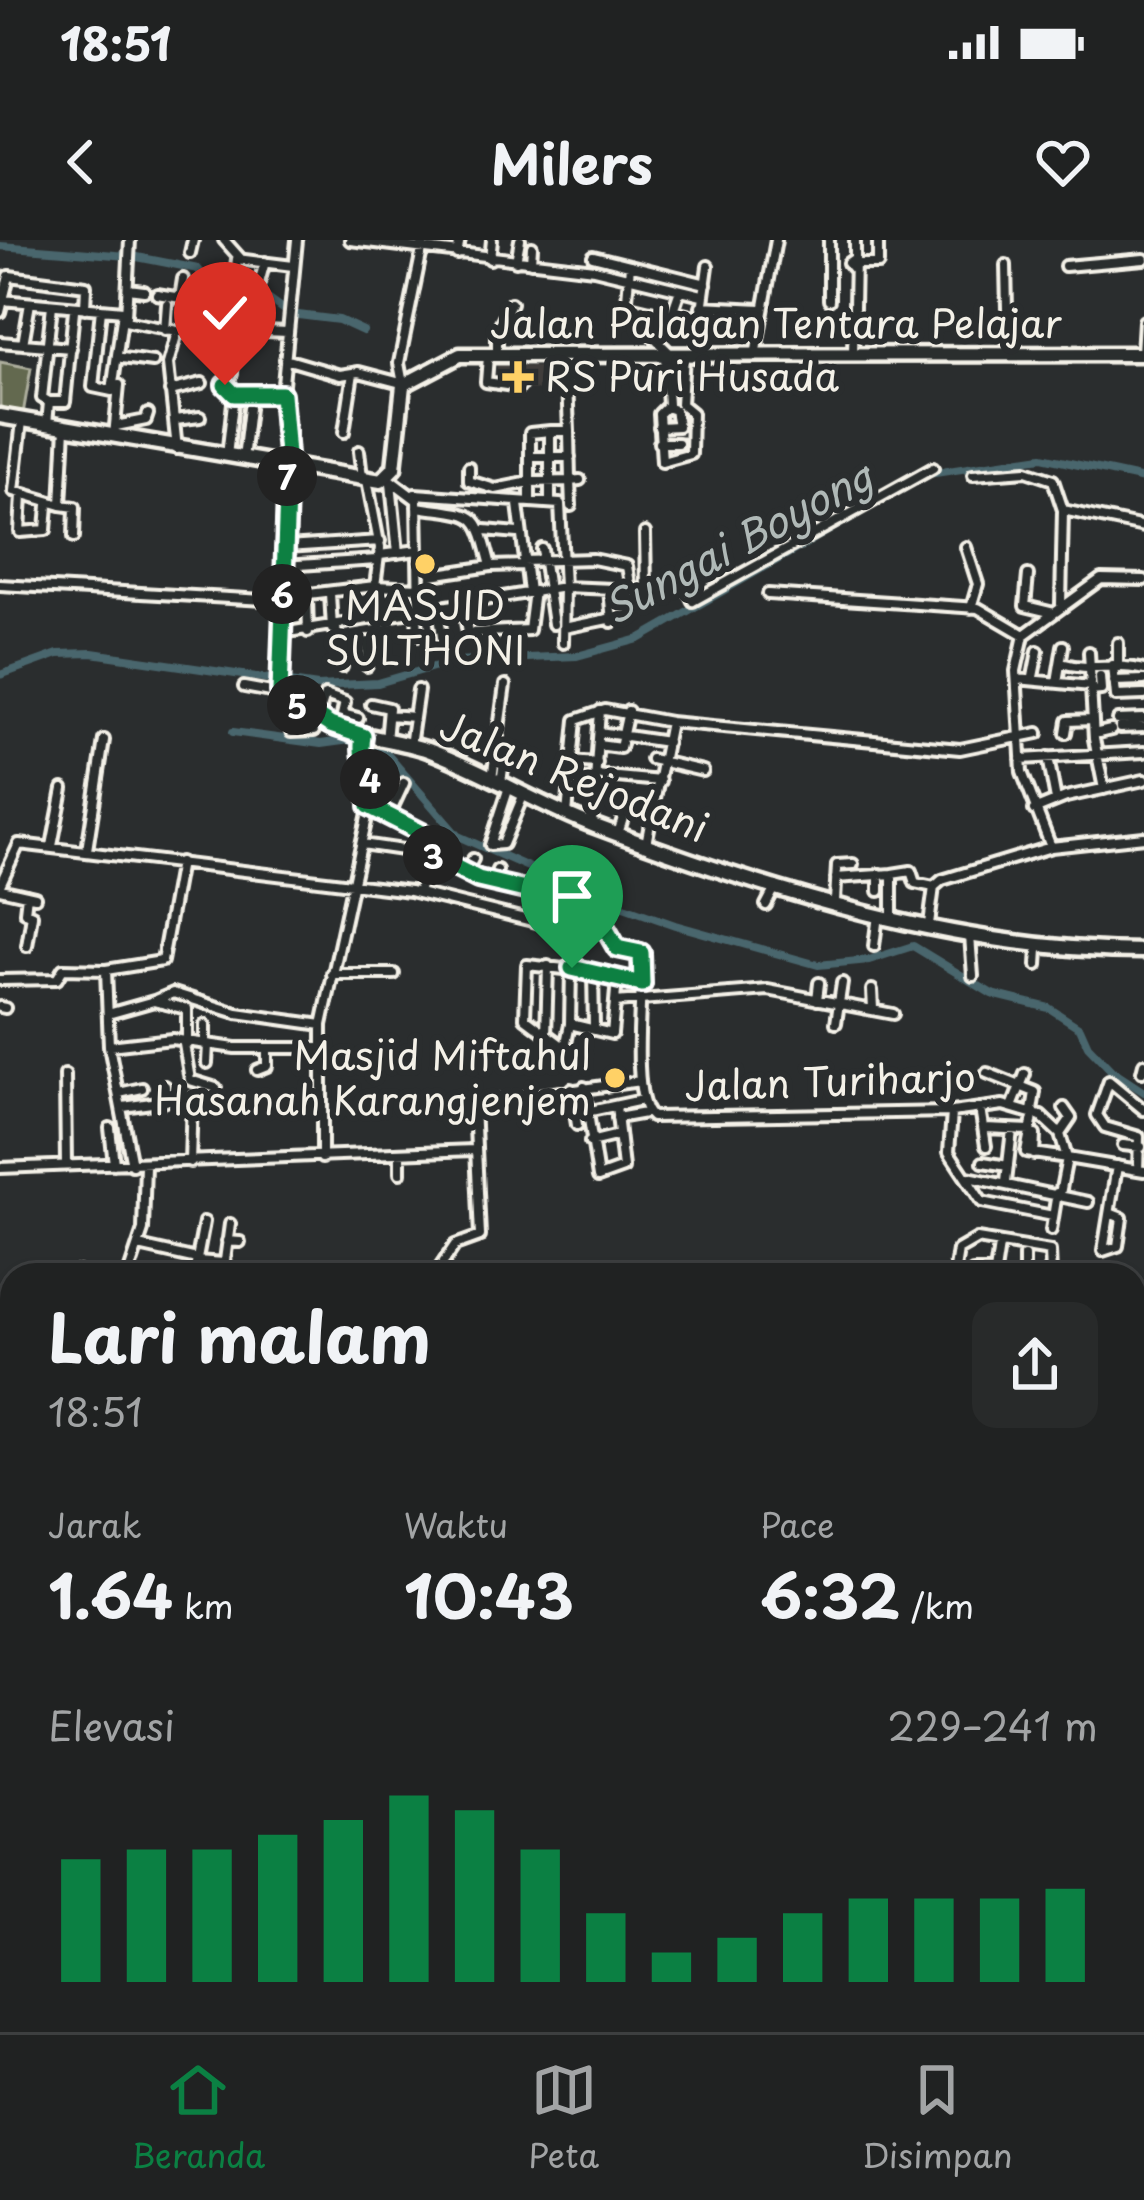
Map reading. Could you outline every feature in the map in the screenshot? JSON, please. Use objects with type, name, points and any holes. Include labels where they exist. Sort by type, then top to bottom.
[{"type":"main road","name":"Jalan Palagan Tentara Pelajar","points":[[402,384],[460,355],[1143,354]]},
{"type":"main road","points":[[0,416],[115,431],[177,450],[243,461],[390,480],[402,384]]},
{"type":"main road","points":[[281,692],[288,467]]},
{"type":"main road","name":"Jalan Rejodani","points":[[281,692],[339,729],[410,746],[592,825],[894,920],[1037,949],[1144,950]]},
{"type":"street","points":[[100,310],[94,388],[114,391],[130,240]]},
{"type":"street","points":[[190,253],[193,240]]},
{"type":"street","points":[[224,240],[240,258],[293,266]]},
{"type":"street","points":[[288,467],[282,394],[297,240]]},
{"type":"street","points":[[350,240],[423,244],[457,254],[628,277],[702,295]]},
{"type":"street","points":[[457,254],[460,240]]},
{"type":"street","points":[[482,240],[484,258]]},
{"type":"street","points":[[484,258],[491,240]]},
{"type":"street","points":[[516,261],[520,240]]},
{"type":"street","points":[[755,356],[776,240]]},
{"type":"street","points":[[829,240],[829,300]]},
{"type":"street","points":[[853,356],[855,240]]},
{"type":"street","points":[[829,263],[878,264],[878,240]]},
{"type":"street","points":[[284,359],[340,375],[353,372],[402,384],[399,363],[423,244]]},
{"type":"street","points":[[531,262],[532,247]]},
{"type":"street","points":[[593,256],[706,284]]},
{"type":"street","points":[[240,258],[231,286],[227,334],[232,374],[225,385],[234,394],[282,394]]},
{"type":"street","points":[[1065,266],[1144,259]]},
{"type":"street","points":[[231,286],[257,295],[266,262]]},
{"type":"street","points":[[630,265],[625,304],[631,318],[679,355]]},
{"type":"street","points":[[1006,265],[1008,356]]},
{"type":"street","points":[[679,355],[681,406],[692,413],[691,454],[660,462],[659,414],[666,407],[668,376],[700,312],[708,266]]},
{"type":"street","points":[[0,312],[7,276],[87,287],[86,308]]},
{"type":"street","points":[[180,298],[183,279]]},
{"type":"street","points":[[23,344],[42,280]]},
{"type":"street","points":[[128,290],[144,291]]},
{"type":"street","points":[[625,304],[669,317],[680,290]]},
{"type":"street","points":[[158,294],[230,306]]},
{"type":"street","points":[[2,300],[123,311],[115,431],[146,420],[148,414]]},
{"type":"street","points":[[511,303],[497,330],[486,382],[520,387]]},
{"type":"street","points":[[165,329],[166,304]]},
{"type":"street","points":[[52,305],[42,398],[51,402],[65,402],[74,310]]},
{"type":"street","points":[[674,311],[761,309]]},
{"type":"street","points":[[125,321],[177,332],[287,332]]},
{"type":"street","points":[[1143,354],[1144,322]]},
{"type":"street","points":[[177,332],[168,364],[177,450]]},
{"type":"street","points":[[0,342],[71,348]]},
{"type":"street","points":[[571,356],[569,431],[575,481],[571,506]]},
{"type":"street","points":[[120,363],[153,362]]},
{"type":"street","points":[[344,432],[353,372]]},
{"type":"street","points":[[170,391],[202,383]]},
{"type":"street","points":[[227,458],[234,394]]},
{"type":"street","points":[[51,402],[61,505]]},
{"type":"street","points":[[659,428],[678,426],[676,412],[666,407]]},
{"type":"street","points":[[243,461],[249,408]]},
{"type":"street","points":[[175,420],[200,417]]},
{"type":"street","points":[[22,420],[13,487],[48,505],[75,507],[74,537]]},
{"type":"street","points":[[248,421],[262,420]]},
{"type":"street","points":[[550,431],[550,502]]},
{"type":"street","points":[[470,467],[469,481],[530,498],[530,433],[569,431]]},
{"type":"street","points":[[659,442],[678,442]]},
{"type":"street","points":[[359,451],[380,541],[375,586]]},
{"type":"street","points":[[530,457],[570,457]]},
{"type":"street","points":[[280,633],[334,629],[564,587],[638,589],[684,580],[693,601],[933,468]]},
{"type":"street","points":[[974,475],[995,470],[1049,476],[1063,510],[1058,609]]},
{"type":"street","points":[[390,480],[415,494],[562,506],[563,643]]},
{"type":"street","points":[[390,480],[398,553]]},
{"type":"street","points":[[507,488],[530,482],[575,481]]},
{"type":"street","points":[[415,494],[426,611],[442,637]]},
{"type":"street","points":[[22,495],[20,532],[46,530],[48,505]]},
{"type":"street","points":[[476,521],[479,498]]},
{"type":"street","points":[[463,604],[468,633],[530,629],[531,592],[518,504]]},
{"type":"street","points":[[417,507],[476,521],[485,530],[491,566]]},
{"type":"street","points":[[1063,510],[1144,527]]},
{"type":"street","points":[[485,530],[510,529],[519,534]]},
{"type":"street","points":[[564,628],[612,622],[636,611],[644,533]]},
{"type":"street","points":[[284,547],[380,541]]},
{"type":"street","points":[[340,545],[343,562]]},
{"type":"street","points":[[966,547],[978,584],[971,608]]},
{"type":"street","points":[[284,566],[418,550]]},
{"type":"street","points":[[0,585],[282,599],[375,586],[422,585],[431,575],[524,563],[543,554],[628,566],[638,589]]},
{"type":"street","points":[[543,554],[553,624]]},
{"type":"street","points":[[1028,575],[1025,606],[1058,609]]},
{"type":"street","points":[[1051,847],[1034,810],[1021,759],[1017,646],[1024,635],[1101,580],[1144,580]]},
{"type":"street","points":[[609,589],[612,622]]},
{"type":"street","points":[[330,593],[342,667]]},
{"type":"street","points":[[768,594],[971,608],[995,614],[1024,635]]},
{"type":"street","points":[[307,597],[308,632]]},
{"type":"street","points":[[418,636],[426,611]]},
{"type":"street","points":[[481,649],[490,646],[490,632]]},
{"type":"street","points":[[338,647],[382,640]]},
{"type":"street","points":[[368,642],[368,666]]},
{"type":"street","points":[[1118,643],[1117,697],[1144,695]]},
{"type":"street","points":[[1057,682],[1064,646]]},
{"type":"street","points":[[1033,677],[1039,651]]},
{"type":"street","points":[[1017,679],[1033,677],[1101,690],[1089,652]]},
{"type":"street","points":[[1061,663],[1096,674],[1116,664],[1144,670]]},
{"type":"street","points":[[1114,681],[1144,680]]},
{"type":"street","points":[[500,783],[505,685]]},
{"type":"street","points":[[244,687],[281,692]]},
{"type":"street","points":[[1091,689],[1096,753],[1105,789]]},
{"type":"street","points":[[410,746],[418,690]]},
{"type":"street","points":[[291,732],[314,731],[326,695],[344,700],[339,729]]},
{"type":"street","points":[[371,704],[388,707],[386,741]]},
{"type":"street","points":[[1020,704],[1033,705]]},
{"type":"street","points":[[567,814],[573,722],[600,711],[960,749],[1038,733]]},
{"type":"street","points":[[592,825],[600,711]]},
{"type":"street","points":[[598,745],[619,749],[628,712]]},
{"type":"street","points":[[343,714],[358,718]]},
{"type":"street","points":[[389,715],[414,717]]},
{"type":"street","points":[[1066,733],[1068,721],[1092,720]]},
{"type":"street","points":[[646,844],[670,722]]},
{"type":"street","points":[[1094,734],[1144,723]]},
{"type":"street","points":[[599,731],[668,742]]},
{"type":"street","points":[[322,1158],[322,1025],[356,884],[369,806],[370,780],[360,754],[362,738]]},
{"type":"street","points":[[87,850],[104,740]]},
{"type":"street","points":[[571,740],[582,740]]},
{"type":"street","points":[[506,749],[490,845],[503,844],[524,794]]},
{"type":"street","points":[[1021,759],[1144,752]]},
{"type":"street","points":[[1048,757],[1056,800]]},
{"type":"street","points":[[651,759],[704,771]]},
{"type":"street","points":[[570,761],[597,763]]},
{"type":"street","points":[[569,779],[661,781]]},
{"type":"street","points":[[370,780],[390,785],[386,811]]},
{"type":"street","points":[[1034,810],[1056,800],[1144,781]]},
{"type":"street","points":[[386,811],[404,783]]},
{"type":"street","points":[[52,847],[63,789]]},
{"type":"street","points":[[595,795],[616,796]]},
{"type":"street","points":[[618,834],[627,805],[675,819]]},
{"type":"street","points":[[369,806],[432,838],[418,893]]},
{"type":"street","points":[[836,878],[911,871],[915,883],[934,887],[968,871],[1051,847],[1144,837]]},
{"type":"street","points":[[27,946],[32,917],[25,912],[31,896],[0,887],[4,868],[22,844],[356,884],[554,923],[603,924],[617,948],[641,953],[642,984],[572,968],[527,965],[524,1016],[566,1048],[572,968]]},
{"type":"street","points":[[362,844],[429,854],[493,883],[538,893],[554,923]]},
{"type":"street","points":[[466,872],[473,859]]},
{"type":"street","points":[[0,980],[57,980],[66,968],[106,970],[166,957],[180,862]]},
{"type":"street","points":[[835,901],[837,864],[853,864]]},
{"type":"street","points":[[493,883],[497,870]]},
{"type":"street","points":[[879,874],[879,891]]},
{"type":"street","points":[[874,946],[894,920],[892,874]]},
{"type":"street","points":[[766,905],[781,886]]},
{"type":"street","points":[[929,924],[934,887]]},
{"type":"street","points":[[970,935],[973,976]]},
{"type":"street","points":[[1036,965],[1037,949]]},
{"type":"street","points":[[546,1037],[548,966]]},
{"type":"street","points":[[106,970],[109,1046],[132,1165]]},
{"type":"street","points":[[593,972],[594,1026]]},
{"type":"street","points":[[332,974],[394,974]]},
{"type":"street","points":[[570,1024],[613,1033],[616,978]]},
{"type":"street","points":[[817,1000],[819,983]]},
{"type":"street","points":[[836,1023],[842,983]]},
{"type":"street","name":"Jalan Turiharjo","points":[[642,984],[642,1100],[645,1113],[657,1118],[1012,1107],[1033,1112],[1060,1134]]},
{"type":"street","points":[[616,1002],[768,990],[873,1009]]},
{"type":"street","points":[[872,990],[875,1014],[893,1014]]},
{"type":"street","points":[[108,1014],[173,993],[237,1012],[322,1025]]},
{"type":"street","points":[[154,1001],[189,1010],[190,1081],[216,1088]]},
{"type":"street","points":[[206,1025],[207,1063]]},
{"type":"street","points":[[109,1046],[164,1039],[267,1049],[320,1048]]},
{"type":"street","points":[[257,1070],[267,1066],[267,1049]]},
{"type":"street","points":[[987,1073],[1036,1094],[1026,1152],[1034,1154],[1141,1170],[1139,1137],[1105,1127],[1097,1115],[1109,1082],[1144,1110]]},
{"type":"street","points":[[1012,1107],[1025,1074]]},
{"type":"street","points":[[64,1075],[66,1166]]},
{"type":"street","points":[[443,1263],[455,1245],[480,1236],[474,1105],[640,1081]]},
{"type":"street","points":[[123,1107],[166,1101],[165,1086]]},
{"type":"street","points":[[584,1087],[590,1142],[600,1177],[623,1168],[616,1106]]},
{"type":"street","points":[[119,1093],[142,1088]]},
{"type":"street","points":[[571,1088],[577,1125]]},
{"type":"street","points":[[190,1162],[192,1098]]},
{"type":"street","points":[[586,1112],[642,1100]]},
{"type":"street","points":[[980,1108],[986,1146]]},
{"type":"street","points":[[1051,1230],[1067,1158],[1060,1134],[1071,1118],[1064,1108]]},
{"type":"street","points":[[952,1112],[949,1152],[982,1202],[1052,1216]]},
{"type":"street","points":[[617,1118],[645,1113]]},
{"type":"street","points":[[110,1128],[114,1164]]},
{"type":"street","points":[[985,1128],[1033,1132]]},
{"type":"street","points":[[1006,1182],[1012,1130]]},
{"type":"street","points":[[590,1142],[620,1136]]},
{"type":"street","points":[[1123,1145],[1141,1147]]},
{"type":"street","points":[[0,1168],[475,1150]]},
{"type":"street","points":[[400,1154],[400,1173]]},
{"type":"street","points":[[983,1162],[1008,1166]]},
{"type":"street","points":[[164,1164],[165,1178]]},
{"type":"street","points":[[133,1263],[140,1246],[145,1165]]},
{"type":"street","points":[[1112,1214],[1122,1217],[1113,1251],[1102,1249],[1112,1214],[1117,1166]]},
{"type":"street","points":[[968,1177],[1088,1202]]},
{"type":"street","points":[[1017,1208],[1020,1186]]},
{"type":"street","points":[[196,1263],[204,1222]]},
{"type":"street","points":[[140,1246],[224,1263],[230,1224]]},
{"type":"street","points":[[957,1263],[962,1244],[977,1239],[1049,1251],[1050,1263]]},
{"type":"street","points":[[226,1240],[240,1242]]},
{"type":"street","points":[[996,1263],[999,1246]]},
{"type":"street","points":[[1024,1256],[1024,1263]]},
{"type":"shaded area","name":"RS Puri Husada","points":[[497,364],[539,367],[538,390],[496,387]]},
{"type":"green space","points":[[0,362],[31,368],[23,414],[0,410]]},
{"type":"waterway","points":[[0,246],[128,256]]},
{"type":"waterway","points":[[132,256],[198,269],[208,282],[247,281],[257,288]]},
{"type":"waterway","points":[[261,293],[286,311]]},
{"type":"waterway","points":[[290,314],[339,320],[363,331]]},
{"type":"waterway","points":[[928,474],[1042,457],[1144,479]]},
{"type":"waterway","name":"Sungai Boyong","points":[[0,675],[58,654],[92,653],[318,686],[378,683],[454,661],[577,656],[639,639],[894,493]]},
{"type":"waterway","points":[[233,732],[321,744],[350,740],[387,754],[458,836],[598,898],[675,925],[818,965],[869,960],[913,946],[992,994],[1049,1008],[1080,1028],[1088,1046],[1112,1071],[1144,1092]]},
{"type":"place","name":"RS Puri Husada","points":[[518,377]]},
{"type":"place","name":"MASJID SULTHONI","points":[[425,564]]},
{"type":"place","name":"Masjid Miftahul Hasanah Karangjenjem","points":[[615,1078]]},
{"type":"route","points":[[225,385],[234,394],[282,394],[288,467],[280,692],[330,725],[363,736],[360,754],[370,778],[369,806],[430,837],[434,843],[429,854],[478,879],[538,893],[554,923],[603,924],[617,948],[637,951],[643,957],[642,984],[572,968]]}]
